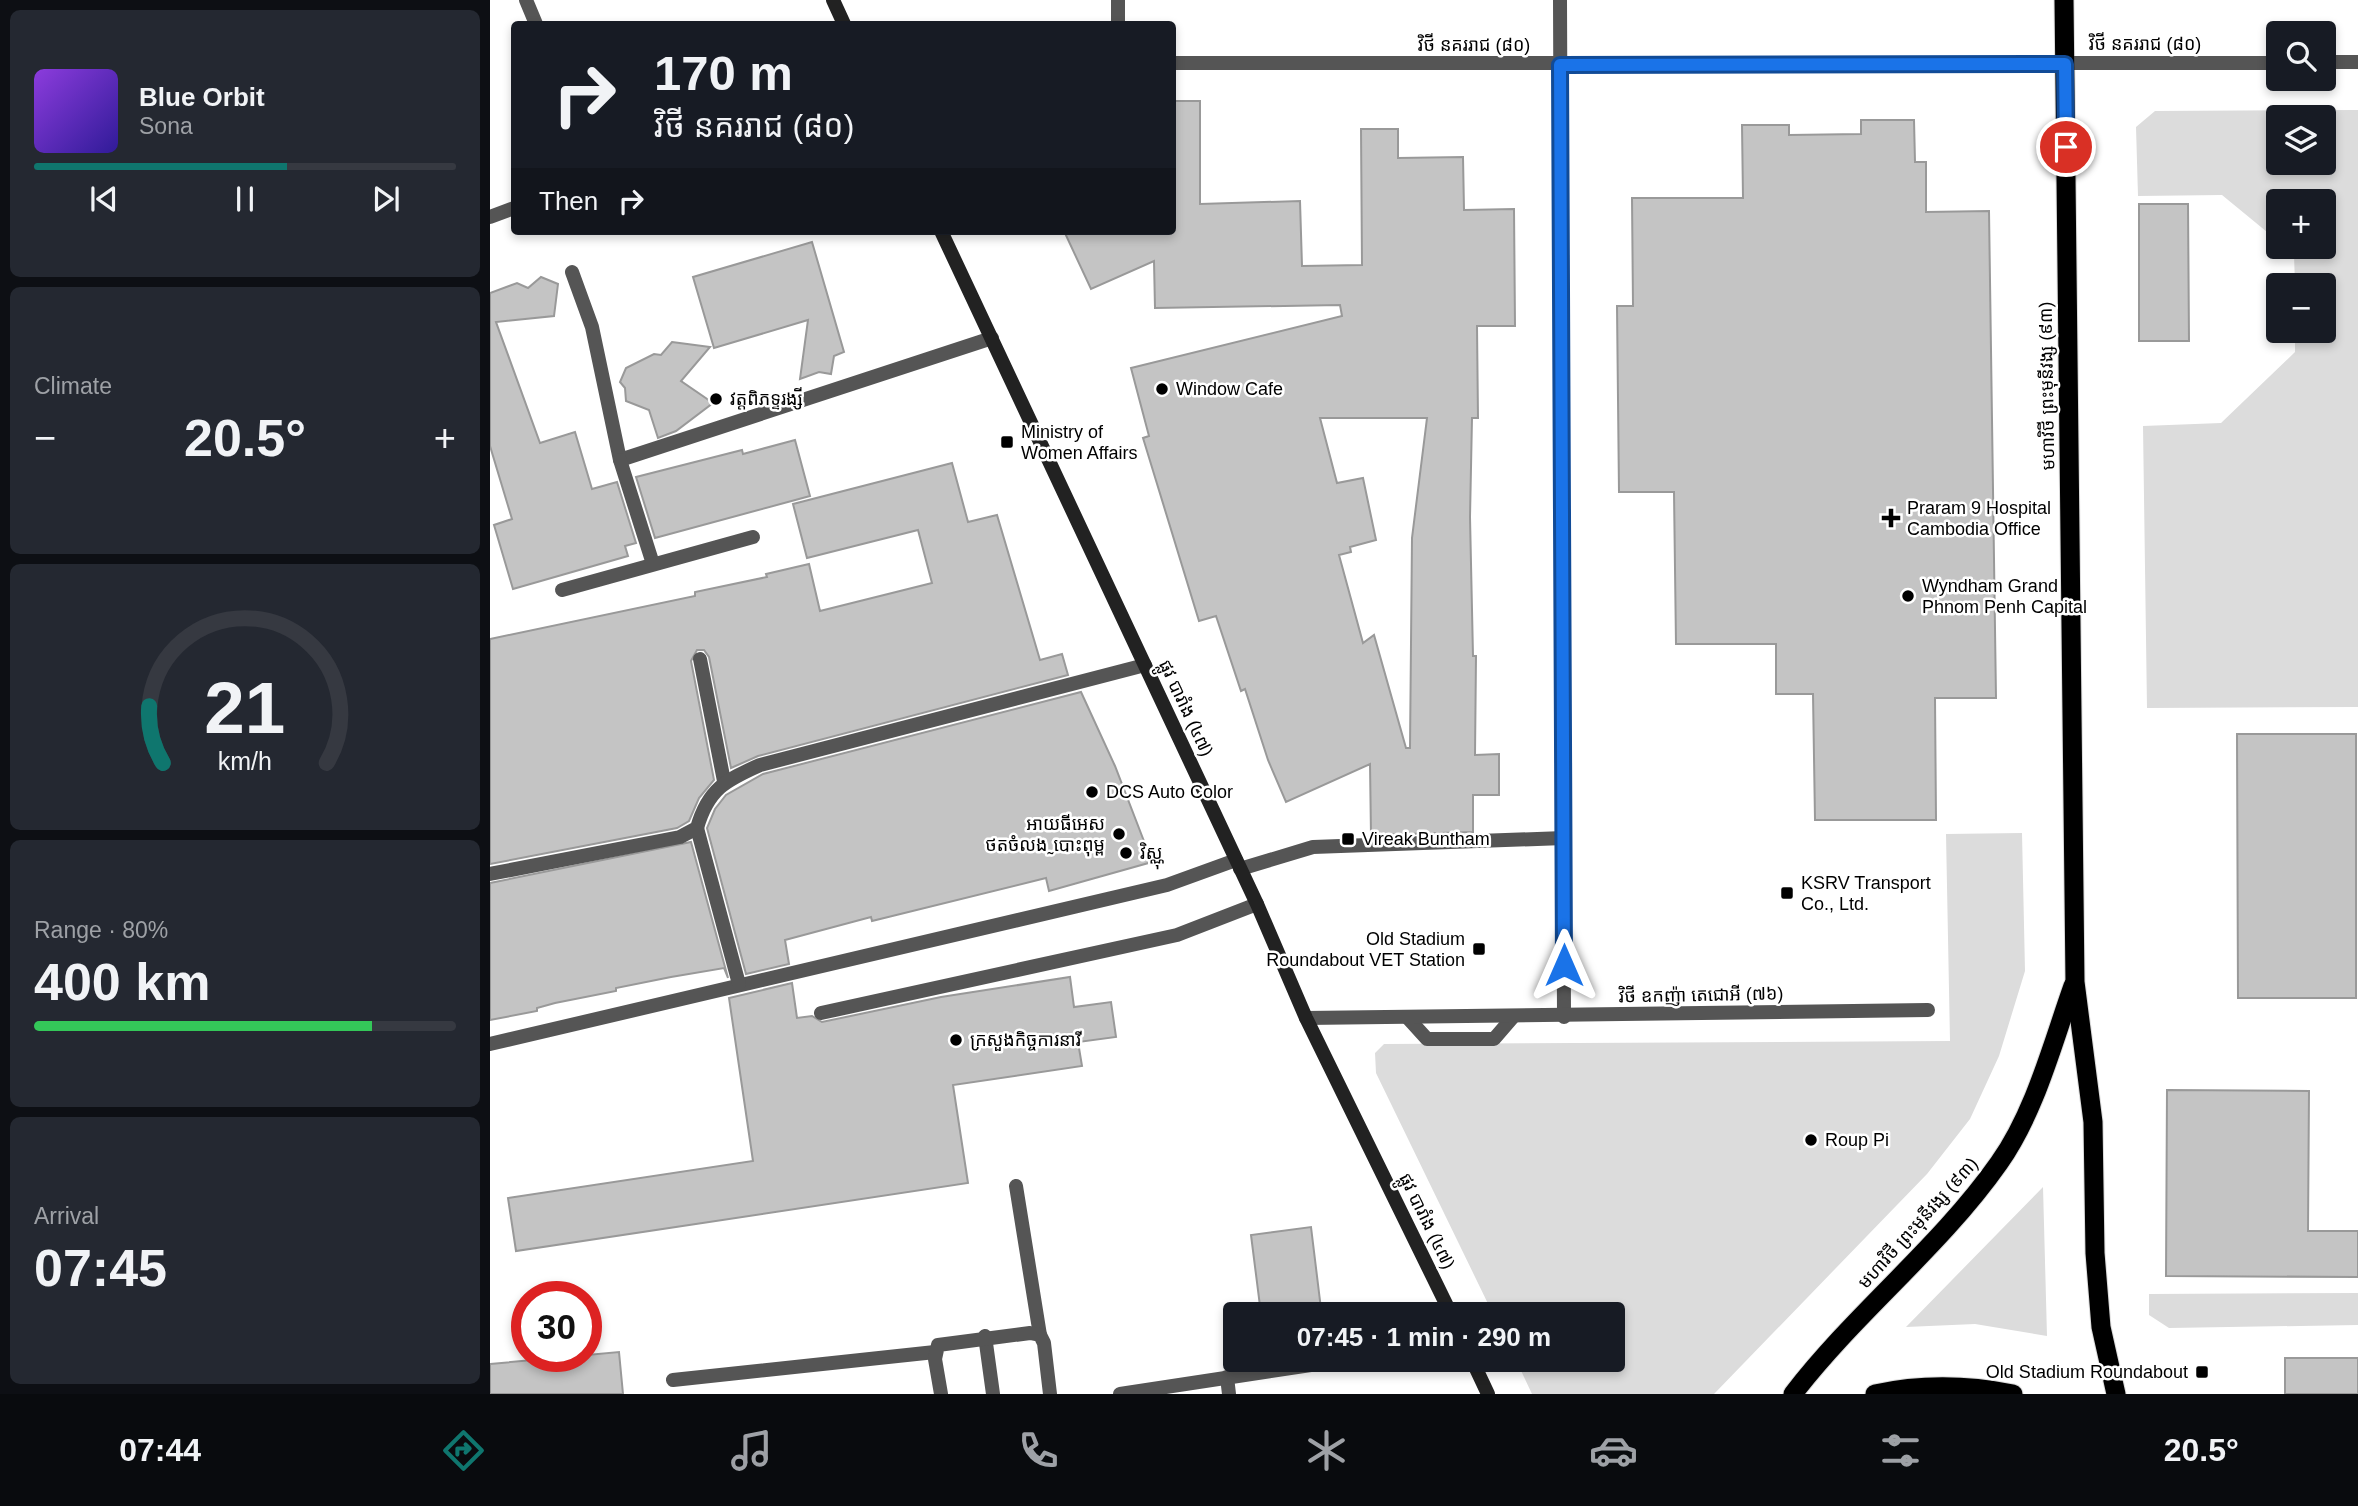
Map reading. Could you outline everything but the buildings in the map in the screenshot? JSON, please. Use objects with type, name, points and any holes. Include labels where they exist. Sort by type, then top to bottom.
[{"type":"highway","name":"មហាវិថី ព្រះមុនីវង្ស (៩៣)","points":[[2064,0],[2075,982],[2093,1122],[2095,1253],[2101,1327],[2116,1394]]},
{"type":"highway","name":"មហាវិថី ព្រះមុនីវង្ស (៩៣)","points":[[1793,1394],[1972,1198],[2001,1162],[2027,1112],[2075,982]]},
{"type":"highway","points":[[1875,1394],[1933,1386],[1989,1389],[2013,1394]]},
{"type":"main road","points":[[833,0],[843,21]]},
{"type":"main road","name":"ផ្លូវ បារាំង (៤៧)","points":[[943,235],[1257,904],[1306,1018],[1445,1302]]},
{"type":"main road","points":[[1478,1372],[1489,1394]]},
{"type":"street","points":[[526,0],[535,21]]},
{"type":"street","points":[[1118,0],[1118,21]]},
{"type":"street","points":[[1560,0],[1564,1017]]},
{"type":"street","points":[[2336,62],[2358,62]]},
{"type":"street","name":"វិថី នគររាជ (៨០)","points":[[1176,63],[2266,63]]},
{"type":"street","points":[[490,217],[511,209]]},
{"type":"street","points":[[572,272],[592,327],[620,460],[653,564]]},
{"type":"street","points":[[620,460],[992,338]]},
{"type":"street","points":[[562,590],[753,537]]},
{"type":"street","points":[[700,659],[724,781]]},
{"type":"street","points":[[739,984],[697,828],[702,810],[724,781],[760,765],[1145,666]]},
{"type":"street","points":[[490,874],[680,837],[697,828]]},
{"type":"street","points":[[490,1044],[1167,885],[1313,846],[1564,838]]},
{"type":"street","points":[[821,1013],[1177,935],[1257,904]]},
{"type":"street","name":"វិថី ឧកញ៉ា តេជោអី (៧៦)","points":[[1306,1018],[1564,1017],[1928,1010]]},
{"type":"street","points":[[1407,1017],[1427,1039],[1494,1039],[1513,1017]]},
{"type":"street","points":[[1016,1186],[1040,1335],[1044,1343],[1050,1394]]},
{"type":"street","points":[[941,1394],[935,1352],[939,1345],[985,1336],[1030,1333],[1040,1335]]},
{"type":"street","points":[[985,1336],[993,1394]]},
{"type":"street","points":[[673,1380],[935,1352]]},
{"type":"street","points":[[1120,1394],[1172,1390],[1261,1372]]},
{"type":"street","points":[[1227,1377],[1229,1394]]},
{"type":"shaded area","points":[[2266,110],[2266,175],[2336,175],[2336,110],[2358,110],[2358,707],[2147,708],[2143,426],[2221,423],[2295,352],[2295,343],[2336,343],[2336,273],[2295,273],[2294,259],[2336,259],[2336,189],[2266,189],[2266,231],[2222,195],[2138,196],[2136,127],[2155,111]]},
{"type":"shaded area","points":[[2022,833],[2025,971],[1999,1056],[1970,1119],[1927,1174],[1714,1394],[1532,1394],[1522,1372],[1625,1372],[1625,1302],[1487,1302],[1376,1073],[1375,1053],[1384,1044],[1950,1041],[1946,834]]},
{"type":"shaded area","points":[[2043,1187],[2047,1336],[1975,1324],[1906,1327]]},
{"type":"shaded area","points":[[2358,1293],[2358,1325],[2169,1328],[2149,1315],[2149,1294]]},
{"type":"place","name":"Window Cafe","points":[[1162,389]]},
{"type":"place","name":"វត្តពិភទ្ទរង្សី","points":[[716,399]]},
{"type":"place","name":"Ministry of Women Affairs","points":[[1007,442]]},
{"type":"place","name":"Praram 9 Hospital Cambodia Office","points":[[1891,518]]},
{"type":"place","name":"Wyndham Grand Phnom Penh Capital","points":[[1908,596]]},
{"type":"place","name":"DCS Auto Color","points":[[1092,792]]},
{"type":"place","name":"អាយធីអេស ថតចំលង˷បោះពុម្ព","points":[[1119,834]]},
{"type":"place","name":"Vireak Buntham","points":[[1348,839]]},
{"type":"place","name":"វិស្ណុ","points":[[1126,853]]},
{"type":"place","name":"KSRV Transport Co., Ltd.","points":[[1787,893]]},
{"type":"place","name":"Old Stadium Roundabout VET Station","points":[[1479,949]]},
{"type":"place","name":"ក្រសួងកិច្ចការនារី","points":[[956,1040]]},
{"type":"place","name":"Roup Pi","points":[[1811,1140]]},
{"type":"place","name":"Old Stadium Roundabout","points":[[2202,1372]]},
{"type":"route","points":[[1564,965],[1560,65],[2065,64],[2066,147]]}]
